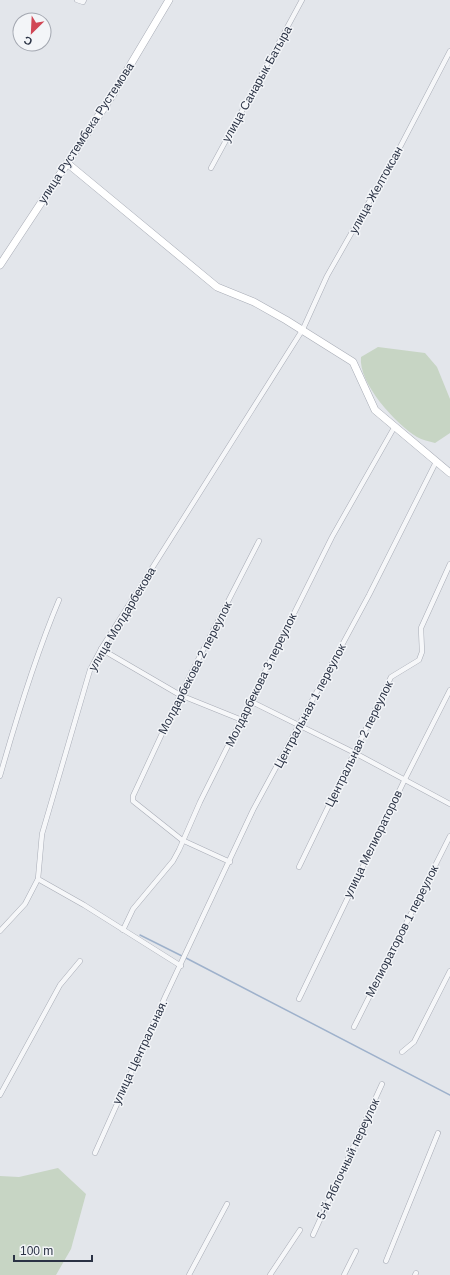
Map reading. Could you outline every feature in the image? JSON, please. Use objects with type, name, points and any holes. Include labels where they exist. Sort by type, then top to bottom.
[{"type":"street","points":[[77,0],[83,2],[84,0]]},
{"type":"street","name":"улица Рустембека Рустемова","points":[[0,265],[132,63],[169,0]]},
{"type":"street","name":"улица Санарык Батыра","points":[[211,168],[302,0]]},
{"type":"street","name":"улица Желтоксан","points":[[303,329],[327,276],[398,151],[450,51]]},
{"type":"street","points":[[67,163],[217,287],[254,302],[303,329],[353,362],[375,410],[450,473]]},
{"type":"street","name":"улица Молдарбекова","points":[[0,931],[25,904],[38,879],[42,834],[90,670],[101,649],[303,329]]},
{"type":"street","name":"Молдарбекова 3 переулок","points":[[123,930],[133,910],[173,861],[250,701],[332,537],[395,426]]},
{"type":"street","name":"Центральная 1 переулок","points":[[188,952],[254,810],[369,595],[436,462]]},
{"type":"street","name":"Молдарбекова 2 переулок","points":[[182,840],[134,802],[133,796],[180,695],[259,541]]},
{"type":"street","name":"Центральная 2 переулок","points":[[299,867],[353,752],[391,677],[419,660],[422,652],[421,628],[450,564]]},
{"type":"street","points":[[0,776],[42,639],[58,600]]},
{"type":"street","points":[[101,649],[180,695],[242,720]]},
{"type":"street","name":"улица Мелиораторов","points":[[299,999],[405,779],[450,690]]},
{"type":"street","points":[[250,701],[353,752],[450,804]]},
{"type":"street","name":"Мелиораторов 1 переулок","points":[[354,1027],[450,836]]},
{"type":"street","points":[[182,840],[230,862]]},
{"type":"street","points":[[38,879],[181,966]]},
{"type":"street","name":"улица Центральная.","points":[[95,1153],[188,952]]},
{"type":"street","points":[[0,1095],[60,985],[80,961]]},
{"type":"street","points":[[402,1052],[414,1042],[450,971]]},
{"type":"street","name":"5-й Яблочный переулок","points":[[313,1235],[382,1084]]},
{"type":"street","points":[[386,1261],[438,1133]]},
{"type":"street","points":[[189,1275],[227,1204]]},
{"type":"street","points":[[270,1275],[300,1230]]},
{"type":"street","points":[[344,1275],[356,1251]]},
{"type":"green space","points":[[378,347],[425,353],[437,367],[450,399],[450,433],[435,443],[419,438],[408,431],[389,413],[372,390],[362,367],[361,357]]},
{"type":"green space","points":[[58,1168],[86,1194],[71,1249],[56,1275],[0,1275],[0,1176],[19,1177]]},
{"type":"waterway","points":[[140,935],[182,956]]},
{"type":"waterway","points":[[186,958],[450,1095]]}]
